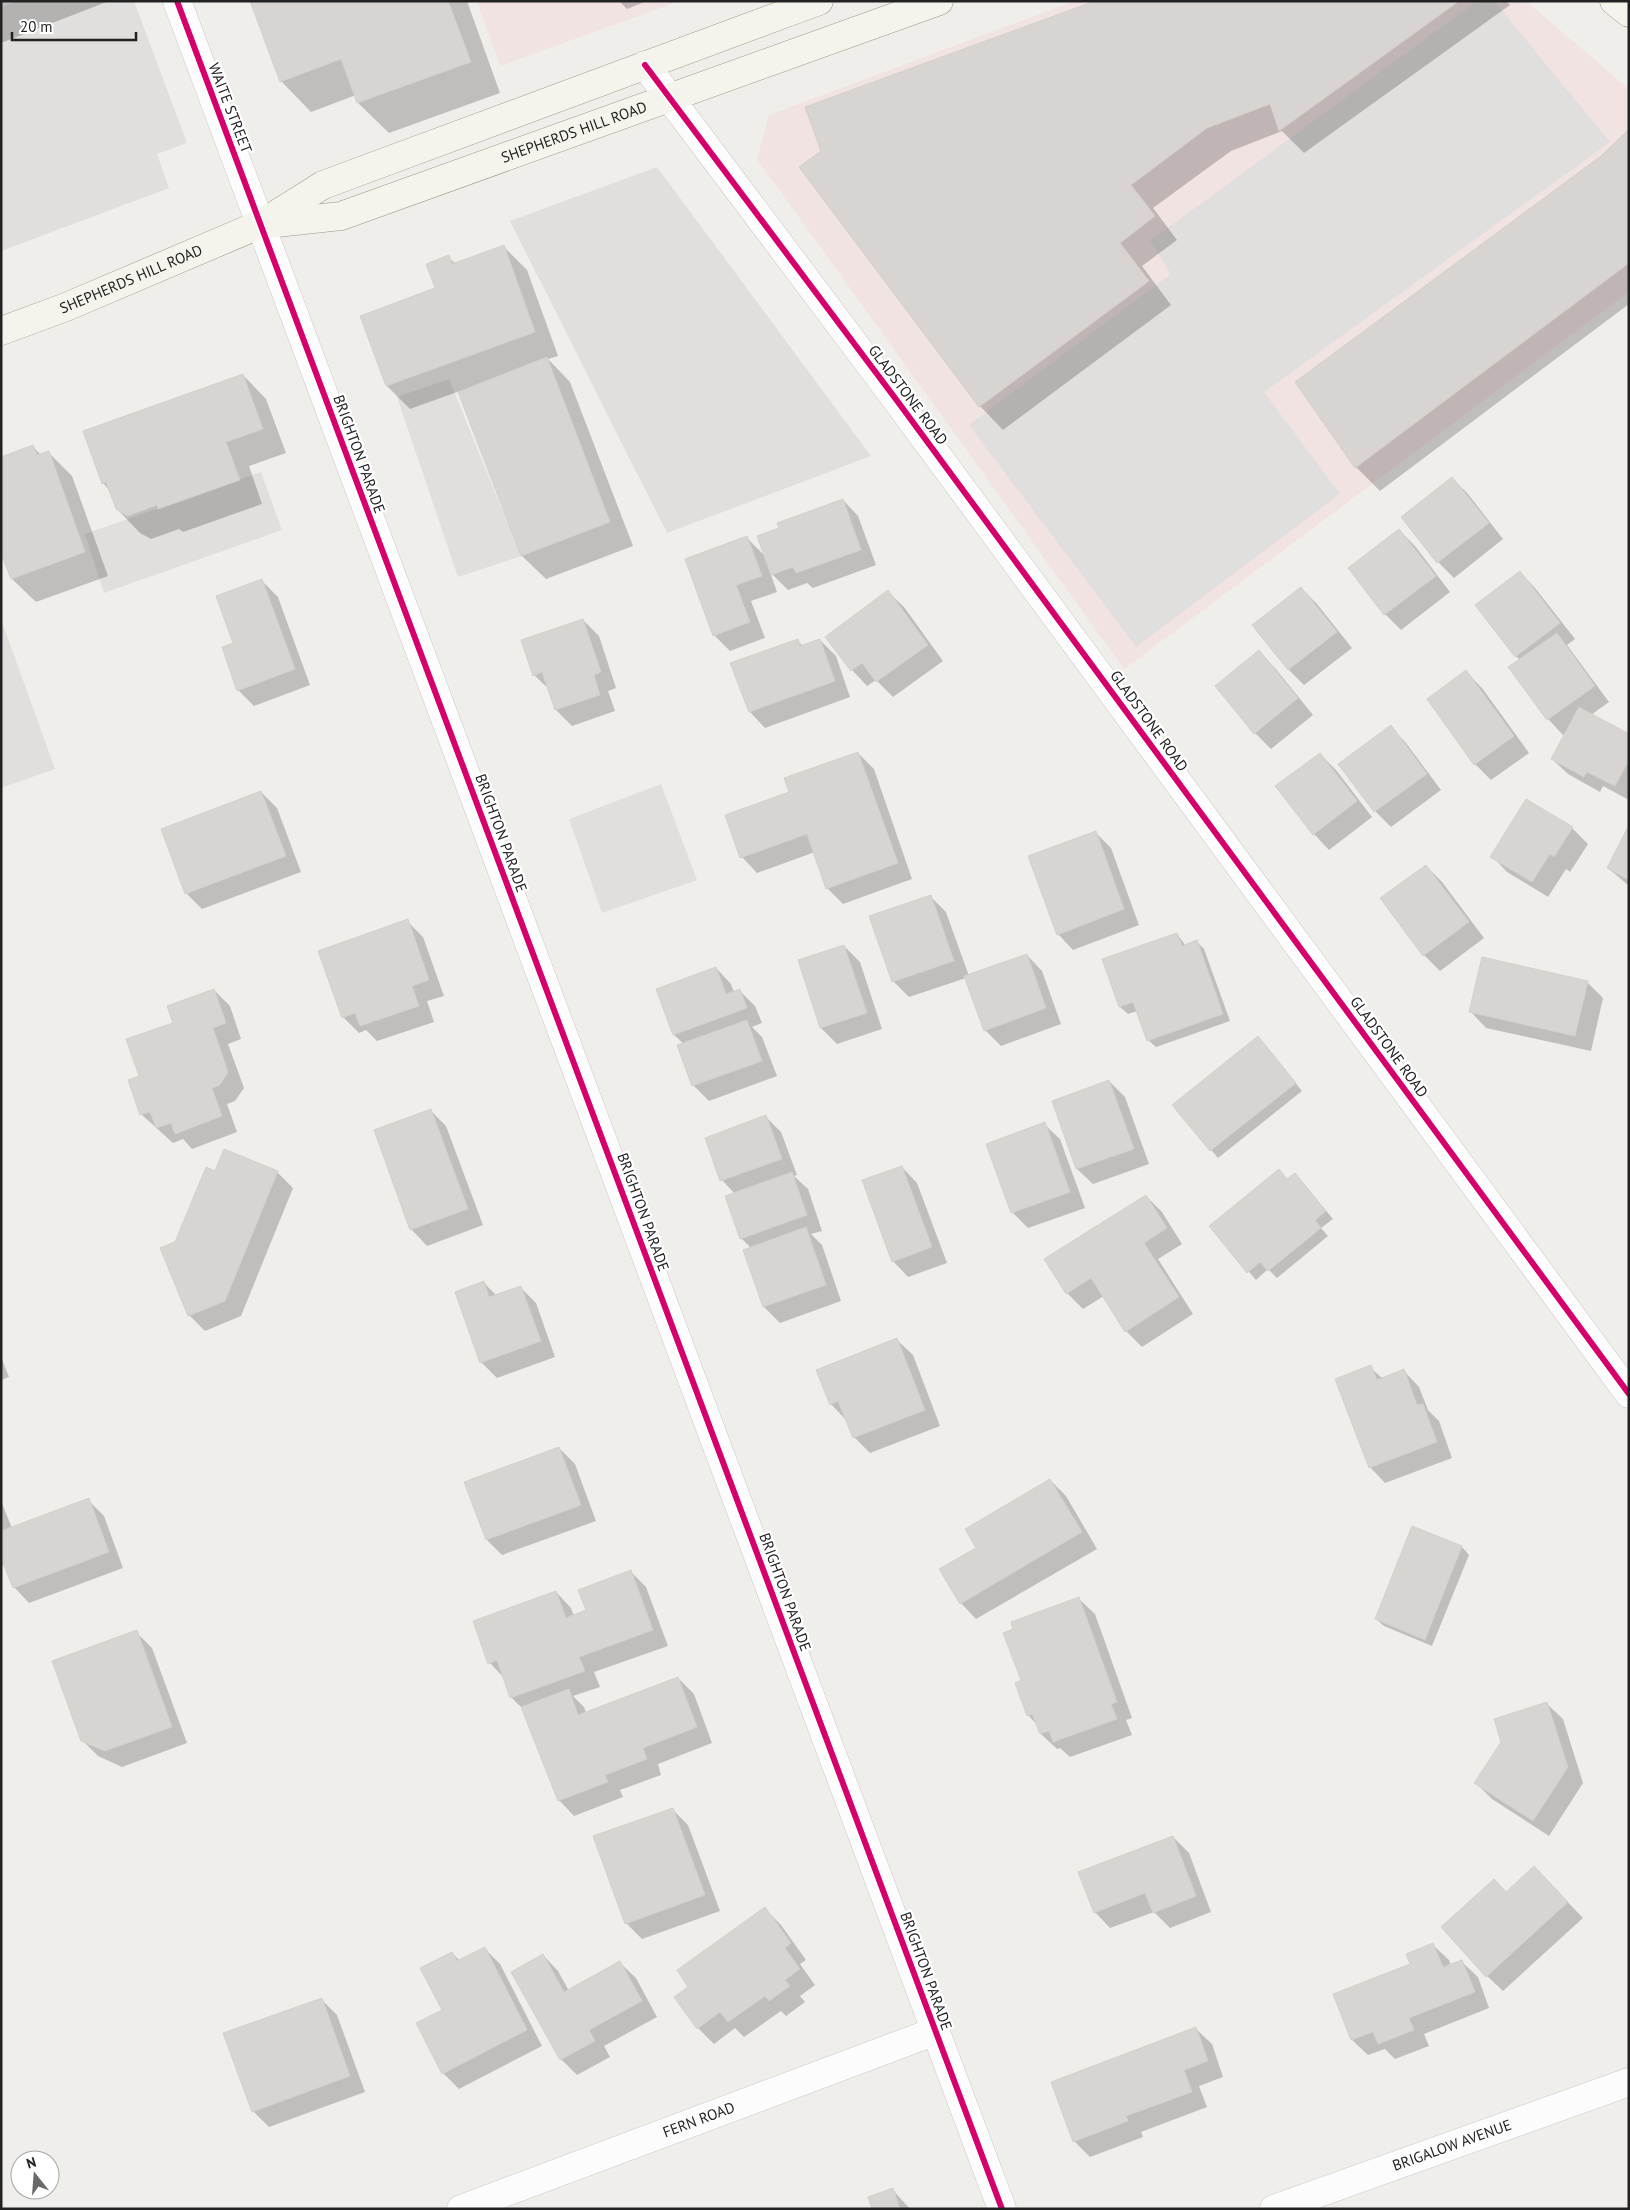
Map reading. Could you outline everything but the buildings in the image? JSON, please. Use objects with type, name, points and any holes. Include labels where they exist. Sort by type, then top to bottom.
[{"type":"main road","name":"SHEPHERDS HILL ROAD","points":[[1,331],[66,307],[261,224],[323,185],[819,1]]},
{"type":"main road","name":"SHEPHERDS HILL ROAD","points":[[261,224],[342,216],[939,1]]},
{"type":"main road","points":[[1614,1],[1629,13]]},
{"type":"street","name":"WAITE STREET","points":[[177,1],[261,224]]},
{"type":"street","name":"GLADSTONE ROAD","points":[[645,65],[904,410],[1629,1394]]},
{"type":"street","name":"BRIGHTON PARADE","points":[[261,224],[1002,2209]]},
{"type":"street","name":"FERN ROAD","points":[[461,2209],[936,2031]]},
{"type":"street","name":"BRIGALOW AVENUE","points":[[1274,2209],[1629,2082]]},
{"type":"shaded area","points":[[17,1],[134,1],[187,143],[157,154],[169,188],[1,251],[1,7]]},
{"type":"shaded area","points":[[477,1],[680,1],[500,66]]},
{"type":"shaded area","points":[[1074,1],[1526,1],[1629,89],[1629,292],[1124,669],[757,159],[769,115]]},
{"type":"shaded area","points":[[1477,1],[1494,1],[1610,142],[1264,392],[1340,494],[1136,647],[969,425],[1171,274],[1150,241]]},
{"type":"shaded area","points":[[657,167],[871,456],[667,533],[510,221]]},
{"type":"shaded area","points":[[449,379],[521,556],[458,577],[397,397]]},
{"type":"shaded area","points":[[261,472],[282,530],[104,593],[85,534]]},
{"type":"shaded area","points":[[1,619],[55,769],[1,788]]},
{"type":"shaded area","points":[[661,784],[697,880],[602,913],[569,819]]},
{"type":"cycle path","points":[[177,1],[1002,2209]]},
{"type":"cycle path","points":[[645,65],[898,402],[1629,1394]]}]
